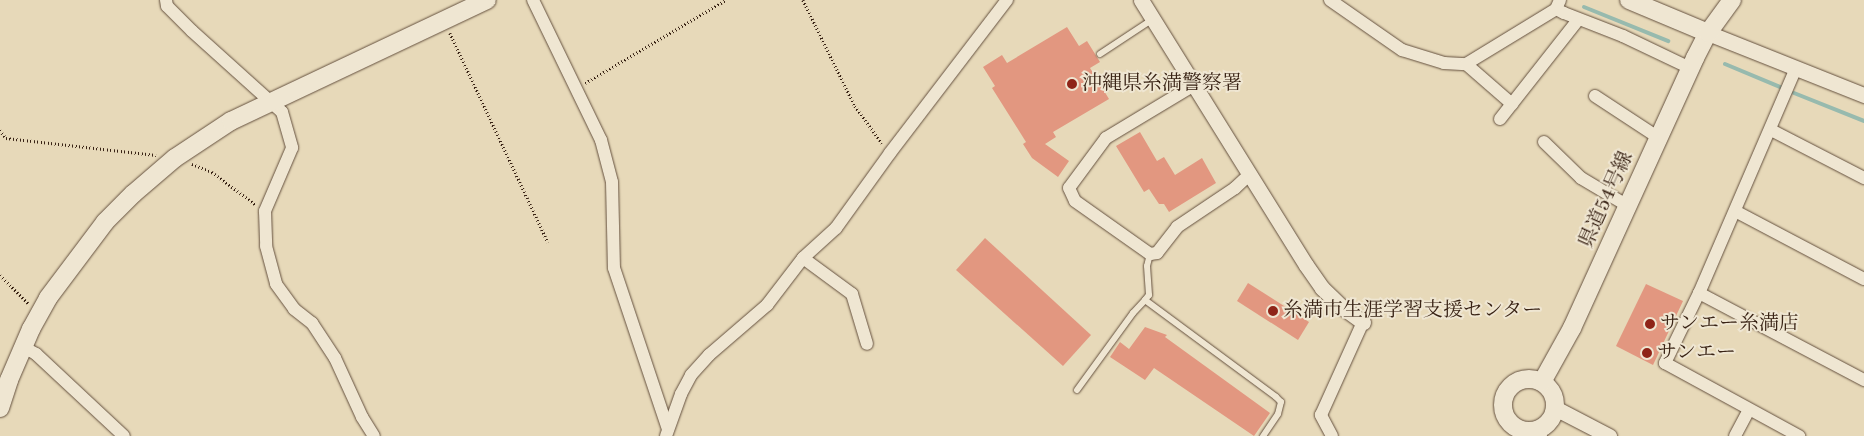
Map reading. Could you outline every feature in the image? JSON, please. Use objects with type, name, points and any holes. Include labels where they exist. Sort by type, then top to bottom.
[{"type":"main road","points":[[0,408],[23,346],[39,311],[75,259],[105,222],[174,158],[231,122],[487,0]]},
{"type":"main road","points":[[1629,0],[1708,33]]},
{"type":"main road","name":"県道54号線","points":[[1542,382],[1572,328],[1690,68],[1708,33],[1732,0]]},
{"type":"main road","points":[[1524,379],[1542,382],[1552,393],[1555,408],[1553,416],[1541,432],[1511,431],[1504,412],[1505,395],[1516,382],[1524,379]]},
{"type":"street","points":[[166,0],[167,6],[192,31],[282,112],[292,148],[265,211],[266,246],[276,284],[294,309],[312,324],[335,358],[362,417],[374,436]]},
{"type":"street","points":[[534,0],[601,140],[612,182],[614,268],[667,433]]},
{"type":"street","points":[[667,433],[690,375],[708,355],[766,305],[803,258],[836,228],[890,153],[1007,0]]},
{"type":"street","points":[[1141,0],[1322,288],[1342,307],[1363,322],[1320,414],[1332,436]]},
{"type":"street","points":[[1330,0],[1402,50],[1444,63],[1466,64],[1558,4],[1578,20],[1623,36],[1690,68]]},
{"type":"street","points":[[1500,119],[1578,20]]},
{"type":"street","points":[[1708,33],[1864,95]]},
{"type":"street","points":[[1466,64],[1512,104]]},
{"type":"street","points":[[1796,68],[1771,130],[1699,293],[1665,364],[1799,436]]},
{"type":"street","points":[[1194,85],[1106,138],[1069,188],[1075,201],[1150,254],[1156,253],[1177,227],[1236,188],[1250,174]]},
{"type":"street","points":[[1595,96],[1659,138]]},
{"type":"street","points":[[1771,130],[1864,178]]},
{"type":"street","points":[[1544,142],[1582,178],[1628,206]]},
{"type":"street","points":[[1735,211],[1864,279]]},
{"type":"street","points":[[803,258],[852,294],[867,344]]},
{"type":"street","points":[[1699,293],[1864,380]]},
{"type":"street","points":[[23,346],[36,354],[124,436]]},
{"type":"street","points":[[1555,408],[1609,436]]},
{"type":"street","points":[[1735,436],[1749,410]]},
{"type":"lane","points":[[1100,54],[1153,19]]},
{"type":"lane","points":[[1077,390],[1133,313],[1149,295],[1147,266],[1150,254]]},
{"type":"lane","points":[[1145,300],[1281,402],[1280,409],[1263,436]]},
{"type":"path","points":[[575,89],[726,0]]},
{"type":"path","points":[[803,0],[855,106],[890,153]]},
{"type":"path","points":[[444,20],[548,242]]},
{"type":"path","points":[[0,130],[6,138],[174,158],[212,172],[265,211]]},
{"type":"path","points":[[0,275],[39,311]]},
{"type":"building","points":[[1067,27],[1079,46],[1087,41],[1100,62],[1090,68],[1109,99],[1053,132],[1056,137],[1045,144],[1069,161],[1058,177],[1032,158],[1023,144],[1026,142],[992,88],[995,86],[983,67],[1002,55],[1007,63]]},
{"type":"building","points":[[1140,132],[1157,161],[1164,157],[1175,175],[1202,158],[1216,183],[1169,212],[1164,204],[1159,204],[1149,189],[1144,192],[1116,146]]},
{"type":"building","points":[[985,238],[1091,335],[1063,366],[956,270]]},
{"type":"building","name":"糸満市生涯学習支援センター","points":[[1248,283],[1309,322],[1298,340],[1237,301]]},
{"type":"building","name":"サンエー糸満店","points":[[1646,284],[1683,301],[1653,365],[1616,346]]},
{"type":"building","points":[[1145,327],[1167,335],[1165,337],[1270,413],[1254,436],[1154,368],[1145,380],[1110,357],[1120,342],[1129,349]]},
{"type":"waterway","points":[[1584,7],[1668,41]]},
{"type":"waterway","points":[[1725,64],[1780,87]]},
{"type":"waterway","points":[[1794,93],[1864,121]]},
{"type":"place","name":"沖縄県糸満警察署","points":[[1072,84]]},
{"type":"place","name":"糸満市生涯学習支援センター","points":[[1273,311]]},
{"type":"place","name":"サンエー糸満店","points":[[1650,324]]},
{"type":"place","name":"サンエー","points":[[1647,353]]}]
